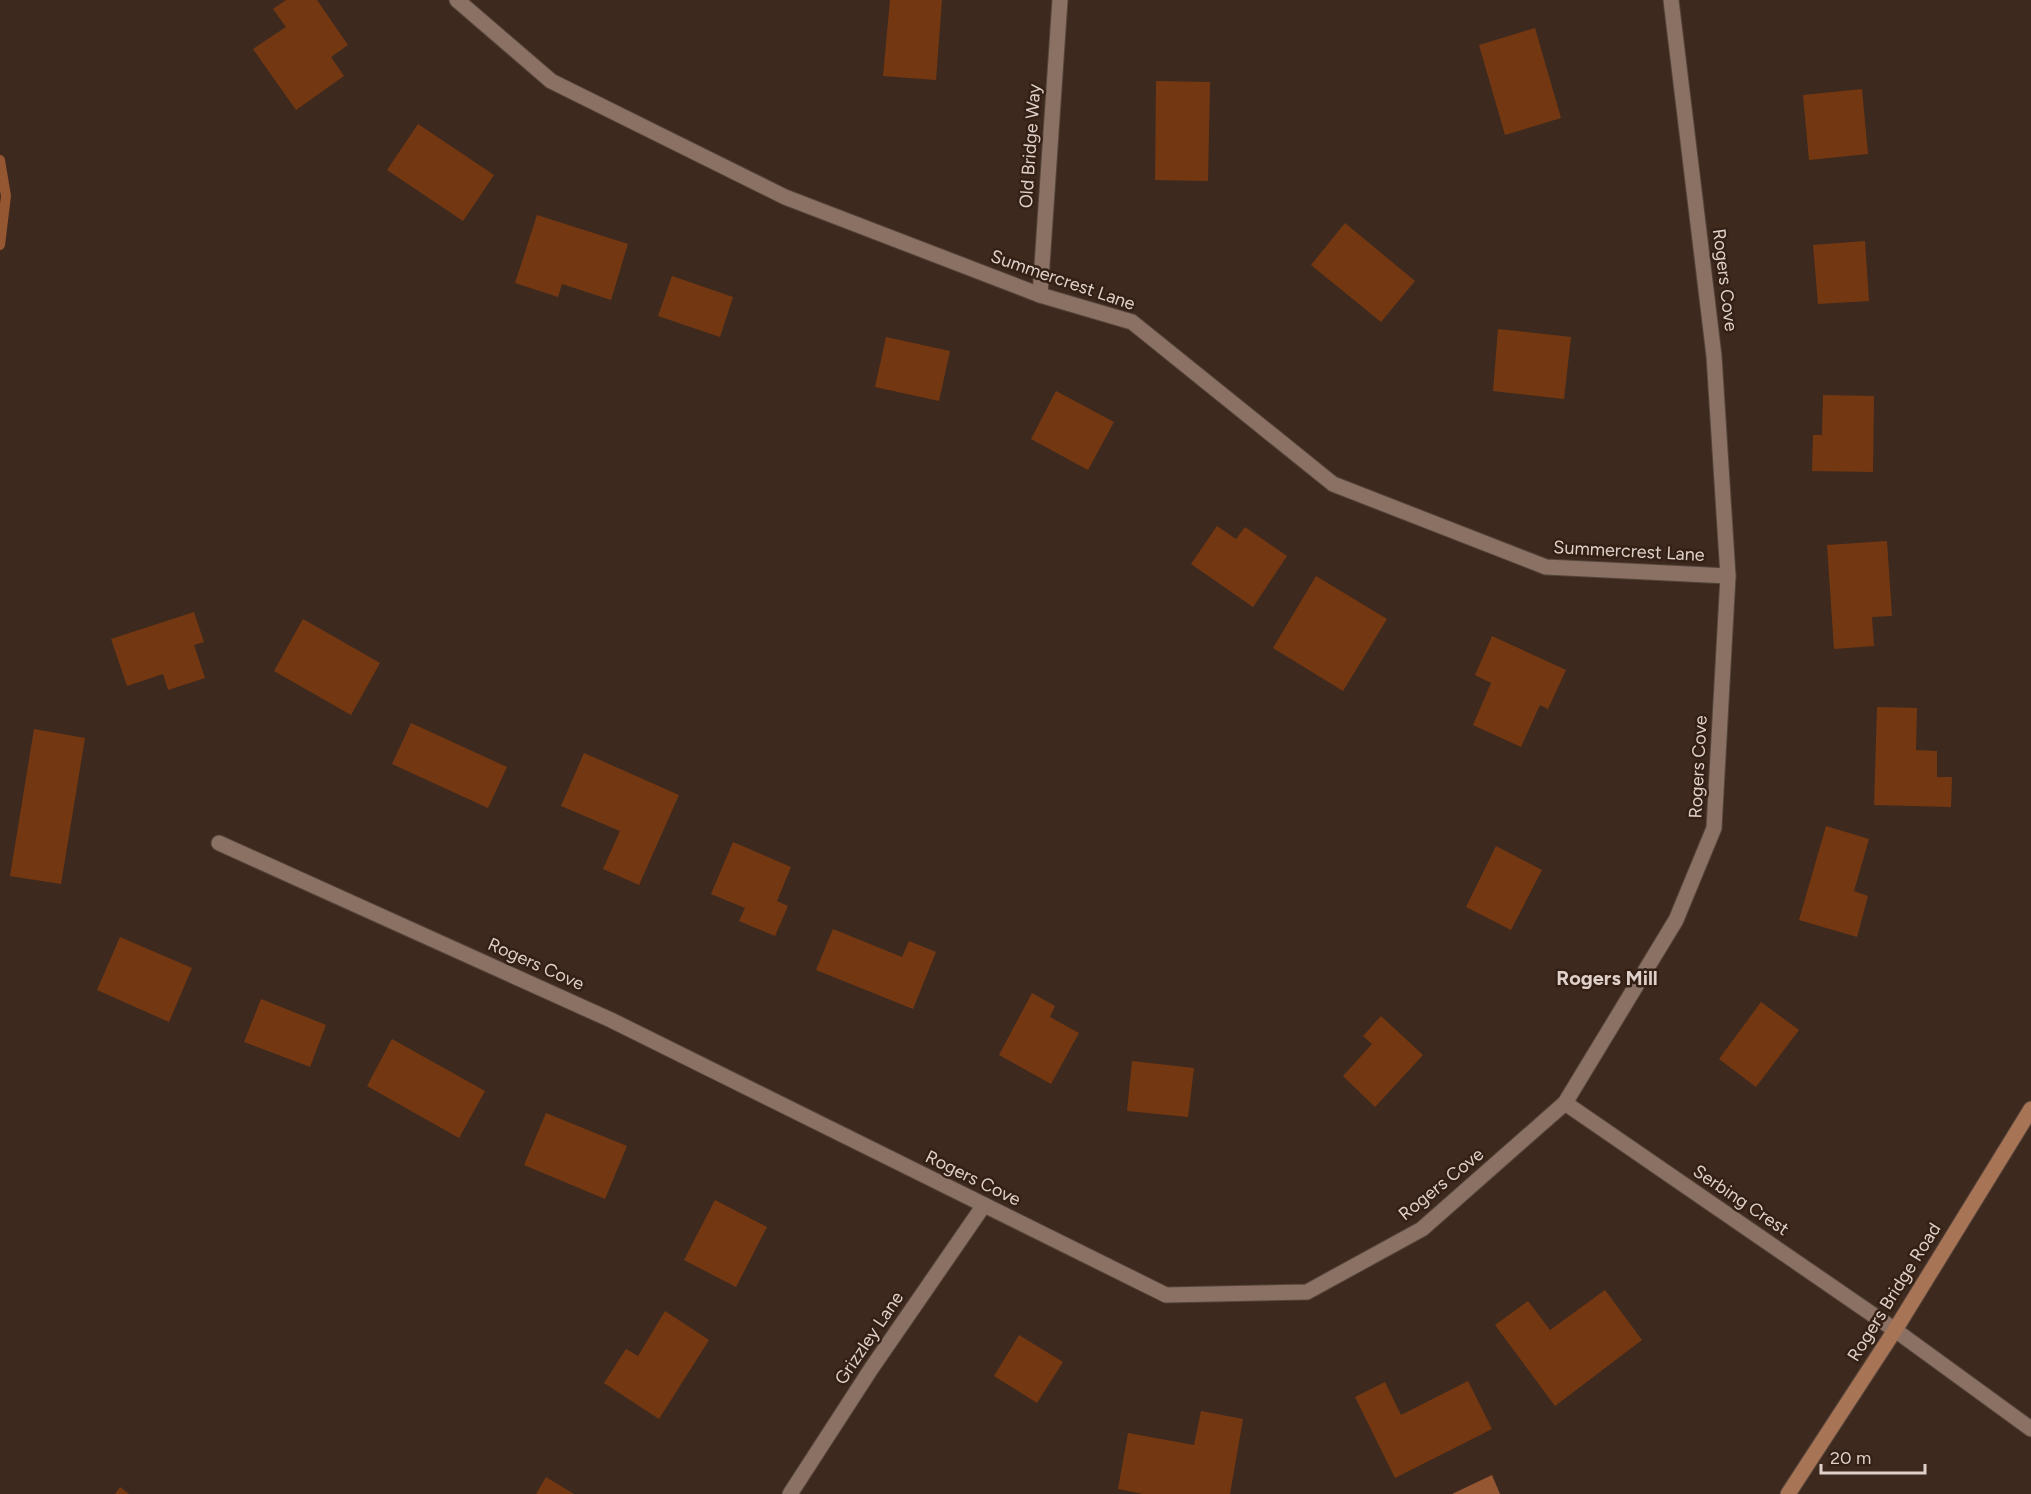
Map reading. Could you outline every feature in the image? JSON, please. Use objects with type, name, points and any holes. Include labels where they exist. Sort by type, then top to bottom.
[{"type":"street","name":"Summercrest Lane","points":[[457,0],[551,81],[785,197],[1040,295],[1132,322],[1333,484],[1546,567],[1728,576]]},
{"type":"street","name":"Old Bridge Way","points":[[1040,295],[1060,0]]},
{"type":"street","name":"Rogers Cove","points":[[219,843],[611,1020],[1166,1296],[1307,1292],[1422,1229],[1565,1103],[1676,920],[1714,828],[1728,576],[1714,356],[1671,0]]},
{"type":"street","name":"Serbing Crest","points":[[1565,1103],[1895,1330],[2031,1429]]},
{"type":"street","name":"Rogers Bridge Road","points":[[1788,1494],[1895,1330],[2031,1109]]},
{"type":"street","name":"Grizzley Lane","points":[[790,1494],[871,1369],[984,1205]]},
{"type":"shaded area","points":[[1492,1475],[1500,1494],[1452,1494]]},
{"type":"building","points":[[286,0],[317,0],[348,45],[331,57],[344,76],[296,110],[253,49],[286,27],[273,9]]},
{"type":"building","points":[[890,0],[942,0],[936,80],[883,76]]},
{"type":"building","points":[[1535,28],[1561,118],[1505,135],[1479,45]]},
{"type":"building","points":[[1156,81],[1210,82],[1208,181],[1155,180]]},
{"type":"building","points":[[1862,89],[1868,154],[1809,160],[1803,95]]},
{"type":"building","points":[[418,124],[494,175],[463,221],[387,170]]},
{"type":"building","points":[[537,215],[628,244],[611,300],[562,284],[558,297],[515,283]]},
{"type":"building","points":[[1345,223],[1415,281],[1381,322],[1311,265]]},
{"type":"building","points":[[1865,241],[1869,301],[1818,304],[1813,245]]},
{"type":"building","points":[[672,276],[733,297],[720,337],[658,316]]},
{"type":"building","points":[[1498,329],[1571,337],[1564,399],[1493,391]]},
{"type":"building","points":[[886,337],[950,351],[939,401],[875,387]]},
{"type":"building","points":[[1056,391],[1114,422],[1088,470],[1031,439]]},
{"type":"building","points":[[1823,395],[1874,396],[1873,472],[1812,471],[1813,435],[1822,435]]},
{"type":"building","points":[[1217,526],[1236,539],[1245,527],[1287,556],[1253,607],[1191,564]]},
{"type":"building","points":[[1887,541],[1892,616],[1872,617],[1874,646],[1834,649],[1827,545]]},
{"type":"building","points":[[1316,576],[1387,619],[1343,691],[1273,648]]},
{"type":"building","points":[[194,612],[204,642],[194,645],[205,678],[168,690],[163,674],[127,686],[111,639]]},
{"type":"building","points":[[303,619],[380,663],[351,715],[274,671]]},
{"type":"building","points":[[1492,636],[1566,670],[1548,709],[1540,705],[1521,747],[1473,725],[1491,683],[1475,675]]},
{"type":"building","points":[[1877,707],[1917,708],[1916,750],[1937,751],[1937,777],[1952,777],[1951,807],[1874,805]]},
{"type":"building","points":[[411,723],[507,767],[488,808],[392,764]]},
{"type":"building","points":[[34,729],[85,738],[61,884],[10,876]]},
{"type":"building","points":[[584,753],[679,795],[639,885],[603,869],[620,831],[561,806]]},
{"type":"building","points":[[1826,826],[1869,839],[1854,891],[1868,896],[1857,937],[1799,920]]},
{"type":"building","points":[[733,842],[791,867],[777,901],[788,906],[775,936],[739,921],[745,908],[711,894]]},
{"type":"building","points":[[1496,846],[1542,870],[1511,930],[1466,907]]},
{"type":"building","points":[[833,929],[902,957],[909,941],[936,952],[913,1009],[816,970]]},
{"type":"building","points":[[120,937],[192,968],[169,1022],[97,990]]},
{"type":"building","points":[[1032,993],[1055,1006],[1050,1017],[1079,1033],[1051,1084],[999,1055]]},
{"type":"building","points":[[261,999],[326,1025],[310,1067],[244,1042]]},
{"type":"building","points":[[1761,1002],[1799,1030],[1756,1087],[1719,1059]]},
{"type":"building","points":[[1381,1016],[1423,1055],[1375,1107],[1343,1076],[1372,1044],[1363,1036]]},
{"type":"building","points":[[392,1039],[485,1091],[459,1138],[367,1086]]},
{"type":"building","points":[[1132,1061],[1194,1068],[1188,1117],[1127,1111]]},
{"type":"building","points":[[546,1113],[627,1146],[605,1199],[524,1165]]},
{"type":"building","points":[[715,1200],[767,1227],[736,1287],[684,1260]]},
{"type":"building","points":[[1605,1290],[1642,1340],[1555,1406],[1495,1325],[1528,1301],[1550,1330]]},
{"type":"building","points":[[665,1311],[709,1340],[659,1419],[604,1383],[626,1349],[638,1356]]},
{"type":"building","points":[[1019,1335],[1063,1362],[1037,1403],[994,1376]]},
{"type":"building","points":[[1468,1381],[1492,1429],[1395,1478],[1355,1397],[1385,1382],[1401,1415]]},
{"type":"building","points":[[1201,1411],[1243,1419],[1230,1494],[1143,1494],[1118,1489],[1128,1433],[1194,1445]]},
{"type":"building","points":[[546,1477],[574,1494],[536,1494]]},
{"type":"building","points":[[120,1487],[129,1494],[115,1494]]},
{"type":"waterway","points":[[0,160],[6,196],[0,245]]},
{"type":"district","name":"Rogers Mill","points":[[1607,978]]}]
